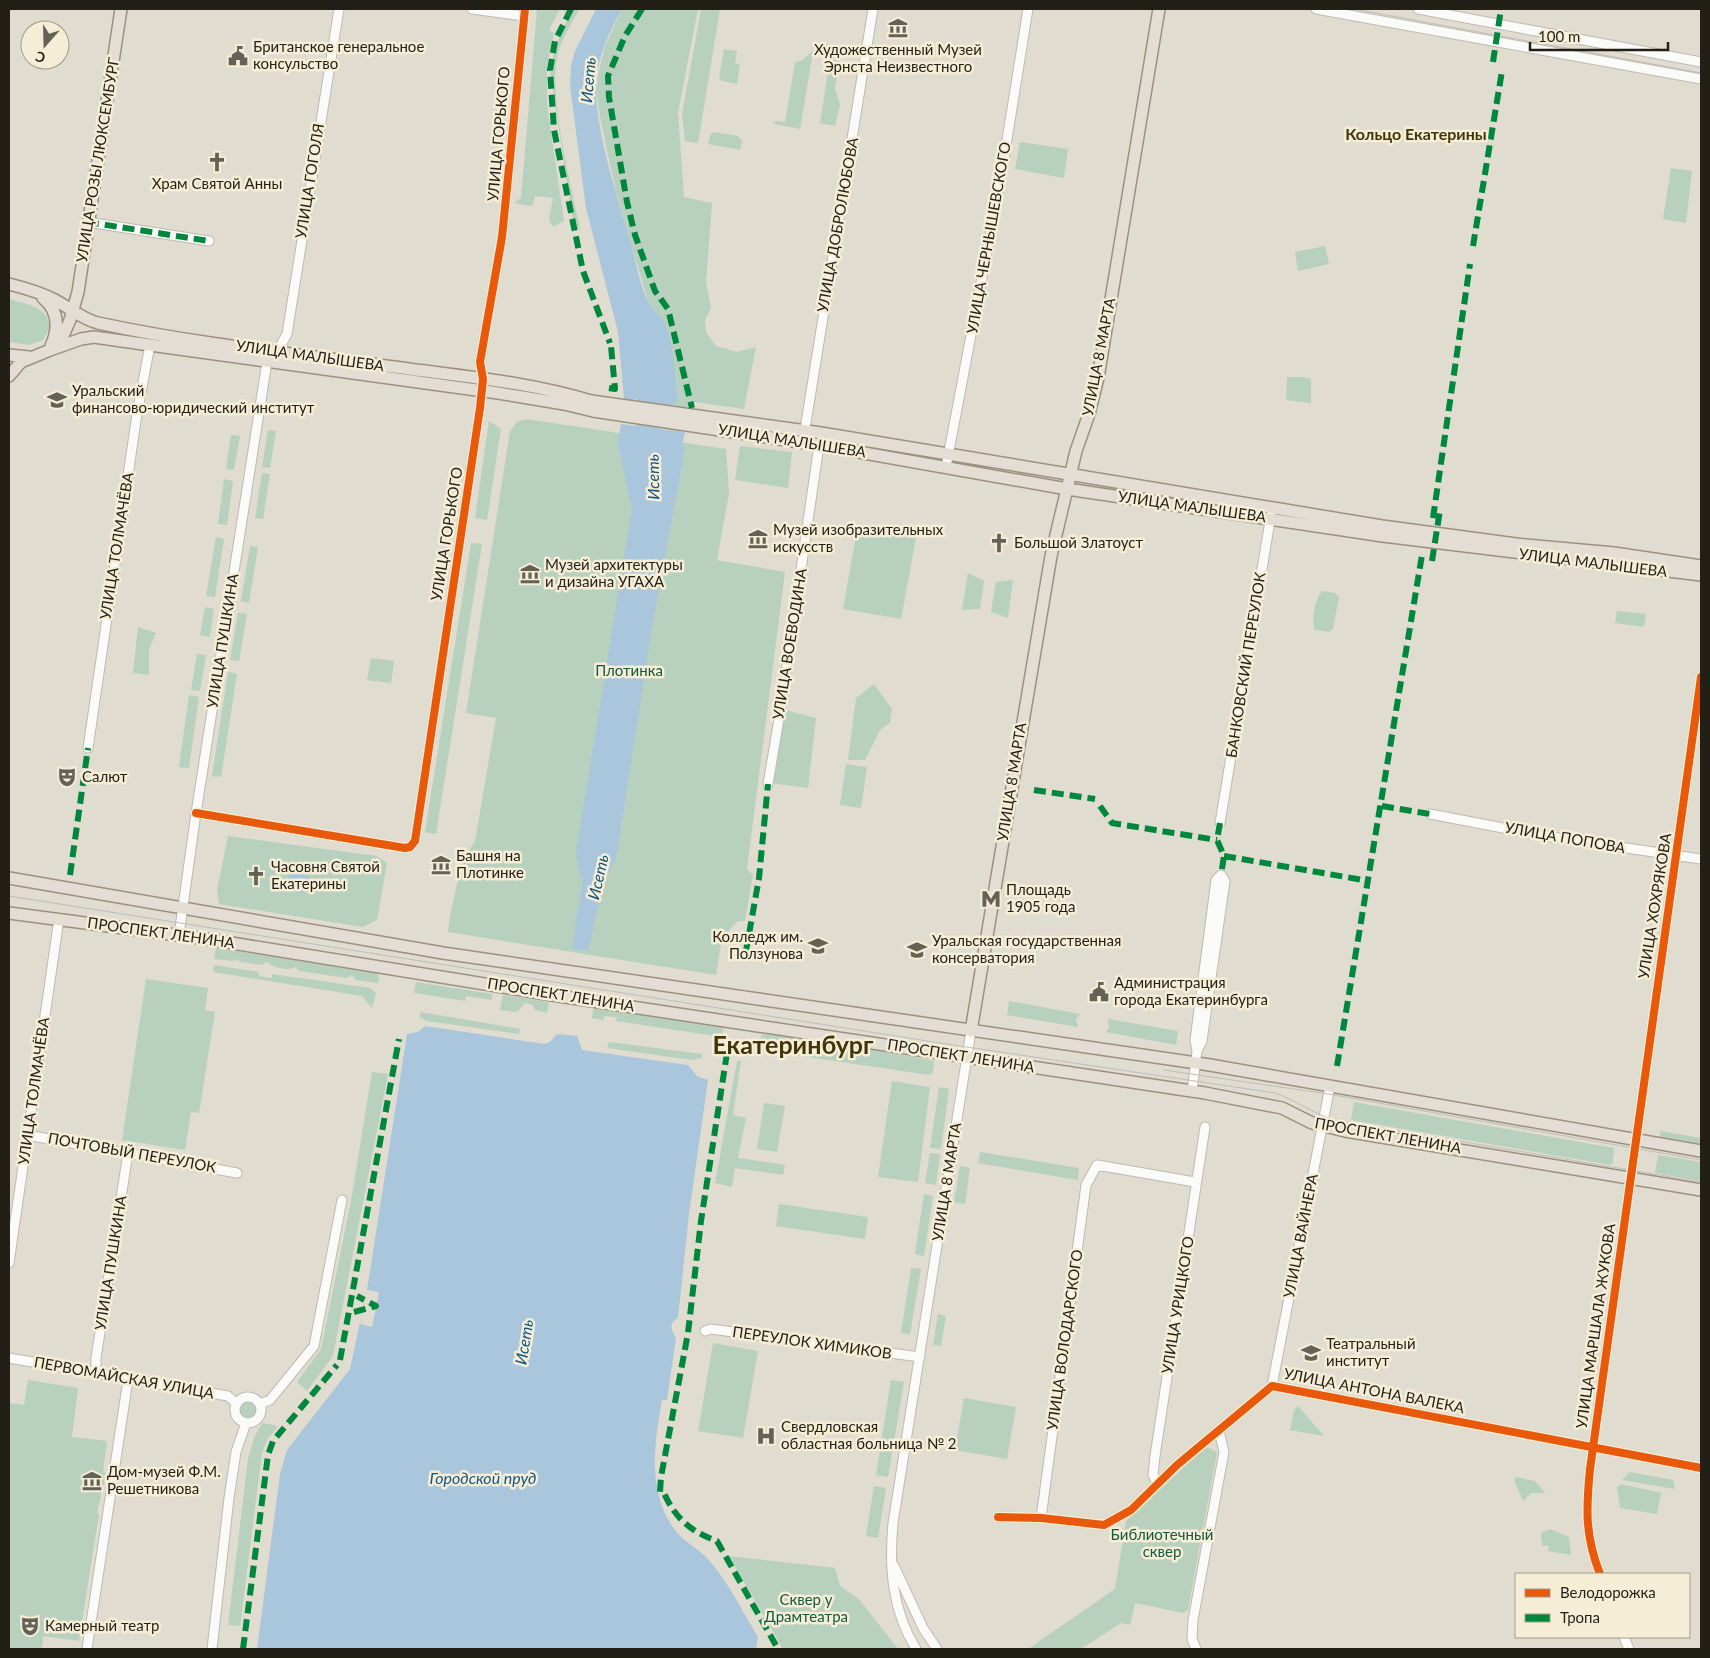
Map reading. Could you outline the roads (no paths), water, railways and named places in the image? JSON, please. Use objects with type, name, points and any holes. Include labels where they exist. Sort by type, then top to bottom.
[{"type":"main road","name":"УЛИЦА РОЗЫ ЛЮКСЕМБУРГ","points":[[50,350],[62,338],[73,311],[78,292],[87,222],[121,9]]},
{"type":"main road","name":"УЛИЦА 8 МАРТА","points":[[971,1031],[1051,556],[1070,474],[1098,378],[1159,9]]},
{"type":"main road","name":"УЛИЦА МАЛЫШЕВА","points":[[9,284],[34,290],[73,311],[82,318],[96,322],[255,349],[483,379],[618,410],[948,455],[1070,474],[1383,536],[1701,575]]},
{"type":"main road","points":[[34,290],[50,304],[57,320],[55,338],[50,350]]},
{"type":"main road","name":"УЛИЦА МАЛЫШЕВА","points":[[29,357],[81,339],[94,338],[150,344],[482,391]]},
{"type":"main road","points":[[9,355],[29,357]]},
{"type":"main road","points":[[9,376],[21,362],[29,357]]},
{"type":"main road","points":[[482,391],[618,410]]},
{"type":"main road","name":"УЛИЦА МАЛЫШЕВА","points":[[803,436],[820,445],[1067,489],[1382,526],[1516,544],[1614,553],[1701,566]]},
{"type":"main road","name":"ПРОСПЕКТ ЛЕНИНА","points":[[9,878],[443,953],[1196,1063],[1701,1151]]},
{"type":"main road","name":"ПРОСПЕКТ ЛЕНИНА","points":[[9,913],[180,935],[396,968],[552,995],[1192,1091],[1282,1108],[1323,1126],[1701,1190]]},
{"type":"street","name":"УЛИЦА ГОГОЛЯ","points":[[277,352],[287,334],[339,9]]},
{"type":"street","points":[[472,9],[525,13]]},
{"type":"street","name":"УЛИЦА ДОБРОЛЮБОВА","points":[[803,436],[873,9]]},
{"type":"street","name":"УЛИЦА ЧЕРНЫШЕВСКОГО","points":[[946,467],[1001,177],[1028,9]]},
{"type":"street","points":[[1316,9],[1701,79]]},
{"type":"street","points":[[1418,9],[1701,62]]},
{"type":"street","name":"УЛИЦА ГОРЬКОГО","points":[[196,813],[406,848],[412,845],[416,836],[429,735],[482,391],[483,379],[480,362],[504,221],[525,13]]},
{"type":"street","points":[[87,222],[209,241]]},
{"type":"street","name":"УЛИЦА ТОЛМАЧЁВА","points":[[88,748],[122,513],[150,344]]},
{"type":"street","points":[[255,349],[268,362],[277,352]]},
{"type":"street","name":"УЛИЦА ПУШКИНА","points":[[180,935],[196,813],[268,362]]},
{"type":"street","name":"УЛИЦА ВОЕВОДИНА","points":[[768,784],[820,445]]},
{"type":"street","name":"БАНКОВСКИЙ ПЕРЕУЛОК","points":[[1220,823],[1272,513]]},
{"type":"street","name":"УЛИЦА ХОХРЯКОВА","points":[[1635,1140],[1701,677]]},
{"type":"street","name":"УЛИЦА ПОПОВА","points":[[1430,814],[1545,836],[1701,859]]},
{"type":"street","points":[[1192,1091],[1197,1051],[1195,1040],[1216,880],[1221,875],[1225,881],[1202,1041],[1197,1051]]},
{"type":"street","name":"УЛИЦА ТОЛМАЧЁВА","points":[[9,1262],[59,919]]},
{"type":"street","name":"УЛИЦА 8 МАРТА","points":[[916,1649],[905,1632],[893,1596],[893,1523],[971,1031]]},
{"type":"street","name":"УЛИЦА ВАЙНЕРА","points":[[1272,1386],[1330,1086]]},
{"type":"street","name":"УЛИЦА УРИЦКОГО","points":[[1157,1483],[1153,1475],[1155,1456],[1194,1202],[1195,1182],[1205,1127]]},
{"type":"street","name":"ПОЧТОВЫЙ ПЕРЕУЛОК","points":[[27,1135],[237,1173]]},
{"type":"street","name":"УЛИЦА МАРШАЛА ЖУКОВА","points":[[1600,1573],[1588,1540],[1586,1512],[1635,1140]]},
{"type":"street","name":"УЛИЦА ПУШКИНА","points":[[96,1374],[96,1358],[128,1153]]},
{"type":"street","name":"УЛИЦА ВОЛОДАРСКОГО","points":[[1041,1518],[1086,1185],[1097,1165],[1195,1182]]},
{"type":"street","points":[[260,1404],[270,1400],[314,1346],[342,1200]]},
{"type":"street","name":"ПЕРЕУЛОК ХИМИКОВ","points":[[705,1331],[711,1329],[920,1357]]},
{"type":"street","name":"ПЕРВОМАЙСКАЯ УЛИЦА","points":[[9,1358],[228,1396],[237,1404]]},
{"type":"street","points":[[86,1649],[128,1380]]},
{"type":"street","name":"УЛИЦА АНТОНА ВАЛЕКА","points":[[998,1517],[1041,1518],[1104,1525],[1132,1510],[1157,1483],[1272,1386],[1701,1468]]},
{"type":"street","points":[[247,1397],[254,1399],[260,1404],[261,1412],[257,1420],[246,1423],[237,1416],[237,1404],[247,1397]]},
{"type":"street","points":[[212,1649],[228,1498],[236,1452],[246,1423]]},
{"type":"street","points":[[1196,1649],[1192,1639],[1193,1620],[1224,1452],[1218,1431]]},
{"type":"street","points":[[892,1561],[919,1620],[938,1649]]},
{"type":"water","name":"Исеть","points":[[596,9],[622,9],[612,28],[600,59],[596,80],[600,129],[642,287],[648,301],[666,325],[671,342],[678,396],[675,404],[670,406],[661,405],[659,429],[685,432],[682,446],[685,447],[652,627],[616,859],[604,880],[588,951],[572,949],[583,878],[580,876],[576,852],[632,509],[618,444],[621,424],[637,426],[638,403],[636,399],[628,402],[624,399],[618,332],[586,208],[570,86],[571,66],[575,51]]},
{"type":"water","points":[[299,871],[307,874],[310,882],[307,890],[299,893],[291,890],[288,882],[291,874]]},
{"type":"water","name":"Городской пруд","points":[[425,1026],[544,1044],[550,1042],[557,1034],[577,1036],[582,1050],[688,1065],[697,1076],[708,1080],[689,1214],[678,1318],[672,1324],[676,1338],[667,1400],[662,1400],[655,1452],[655,1470],[661,1504],[668,1520],[679,1535],[706,1557],[721,1575],[758,1637],[756,1649],[257,1649],[280,1474],[287,1450],[350,1369],[367,1290],[407,1034],[418,1032]]},
{"type":"tram line","points":[[1354,9],[1701,73]]},
{"type":"tram line","points":[[9,896],[940,1043],[1275,1093],[1335,1120],[1701,1182]]},
{"type":"tram line","points":[[1164,1070],[1328,1094],[1701,1160]]},
{"type":"place","name":"Художественный Музей Эрнста Неизвестного","points":[[898,28]]},
{"type":"place","name":"Британское генеральное консульство","points":[[238,56]]},
{"type":"place","name":"Храм Святой Анны","points":[[217,162]]},
{"type":"place","name":"Уральский финансово-юридический институт","points":[[57,400]]},
{"type":"place","name":"Музей изобразительных искусств","points":[[758,539]]},
{"type":"place","name":"Большой Златоуст","points":[[999,543]]},
{"type":"place","name":"Музей архитектуры и дизайна УГАХА","points":[[530,574]]},
{"type":"place","name":"Салют","points":[[67,777]]},
{"type":"place","name":"Башня на Плотинке","points":[[441,865]]},
{"type":"place","name":"Часовня Святой Екатерины","points":[[256,876]]},
{"type":"place","name":"Площадь 1905 года","points":[[991,899]]},
{"type":"place","name":"Колледж им. Ползунова","points":[[818,946]]},
{"type":"place","name":"Уральская государственная консерватория","points":[[917,950]]},
{"type":"place","name":"Администрация города Екатеринбурга","points":[[1099,992]]},
{"type":"place","name":"Театральный институт","points":[[1311,1353]]},
{"type":"place","name":"Свердловская областная больница № 2","points":[[766,1436]]},
{"type":"place","name":"Дом-музей Ф.М. Решетникова","points":[[92,1481]]},
{"type":"place","name":"Камерный театр","points":[[30,1626]]},
{"type":"district","name":"Кольцо Екатерины","points":[[1416,134]]},
{"type":"district","name":"Екатеринбург","points":[[793,1045]]},
{"type":"park label","name":"Плотинка","points":[[629,671]]},
{"type":"park label","name":"Библиотечный сквер","points":[[1162,1544]]},
{"type":"park label","name":"Сквер у Драмтеатра","points":[[806,1608]]}]
